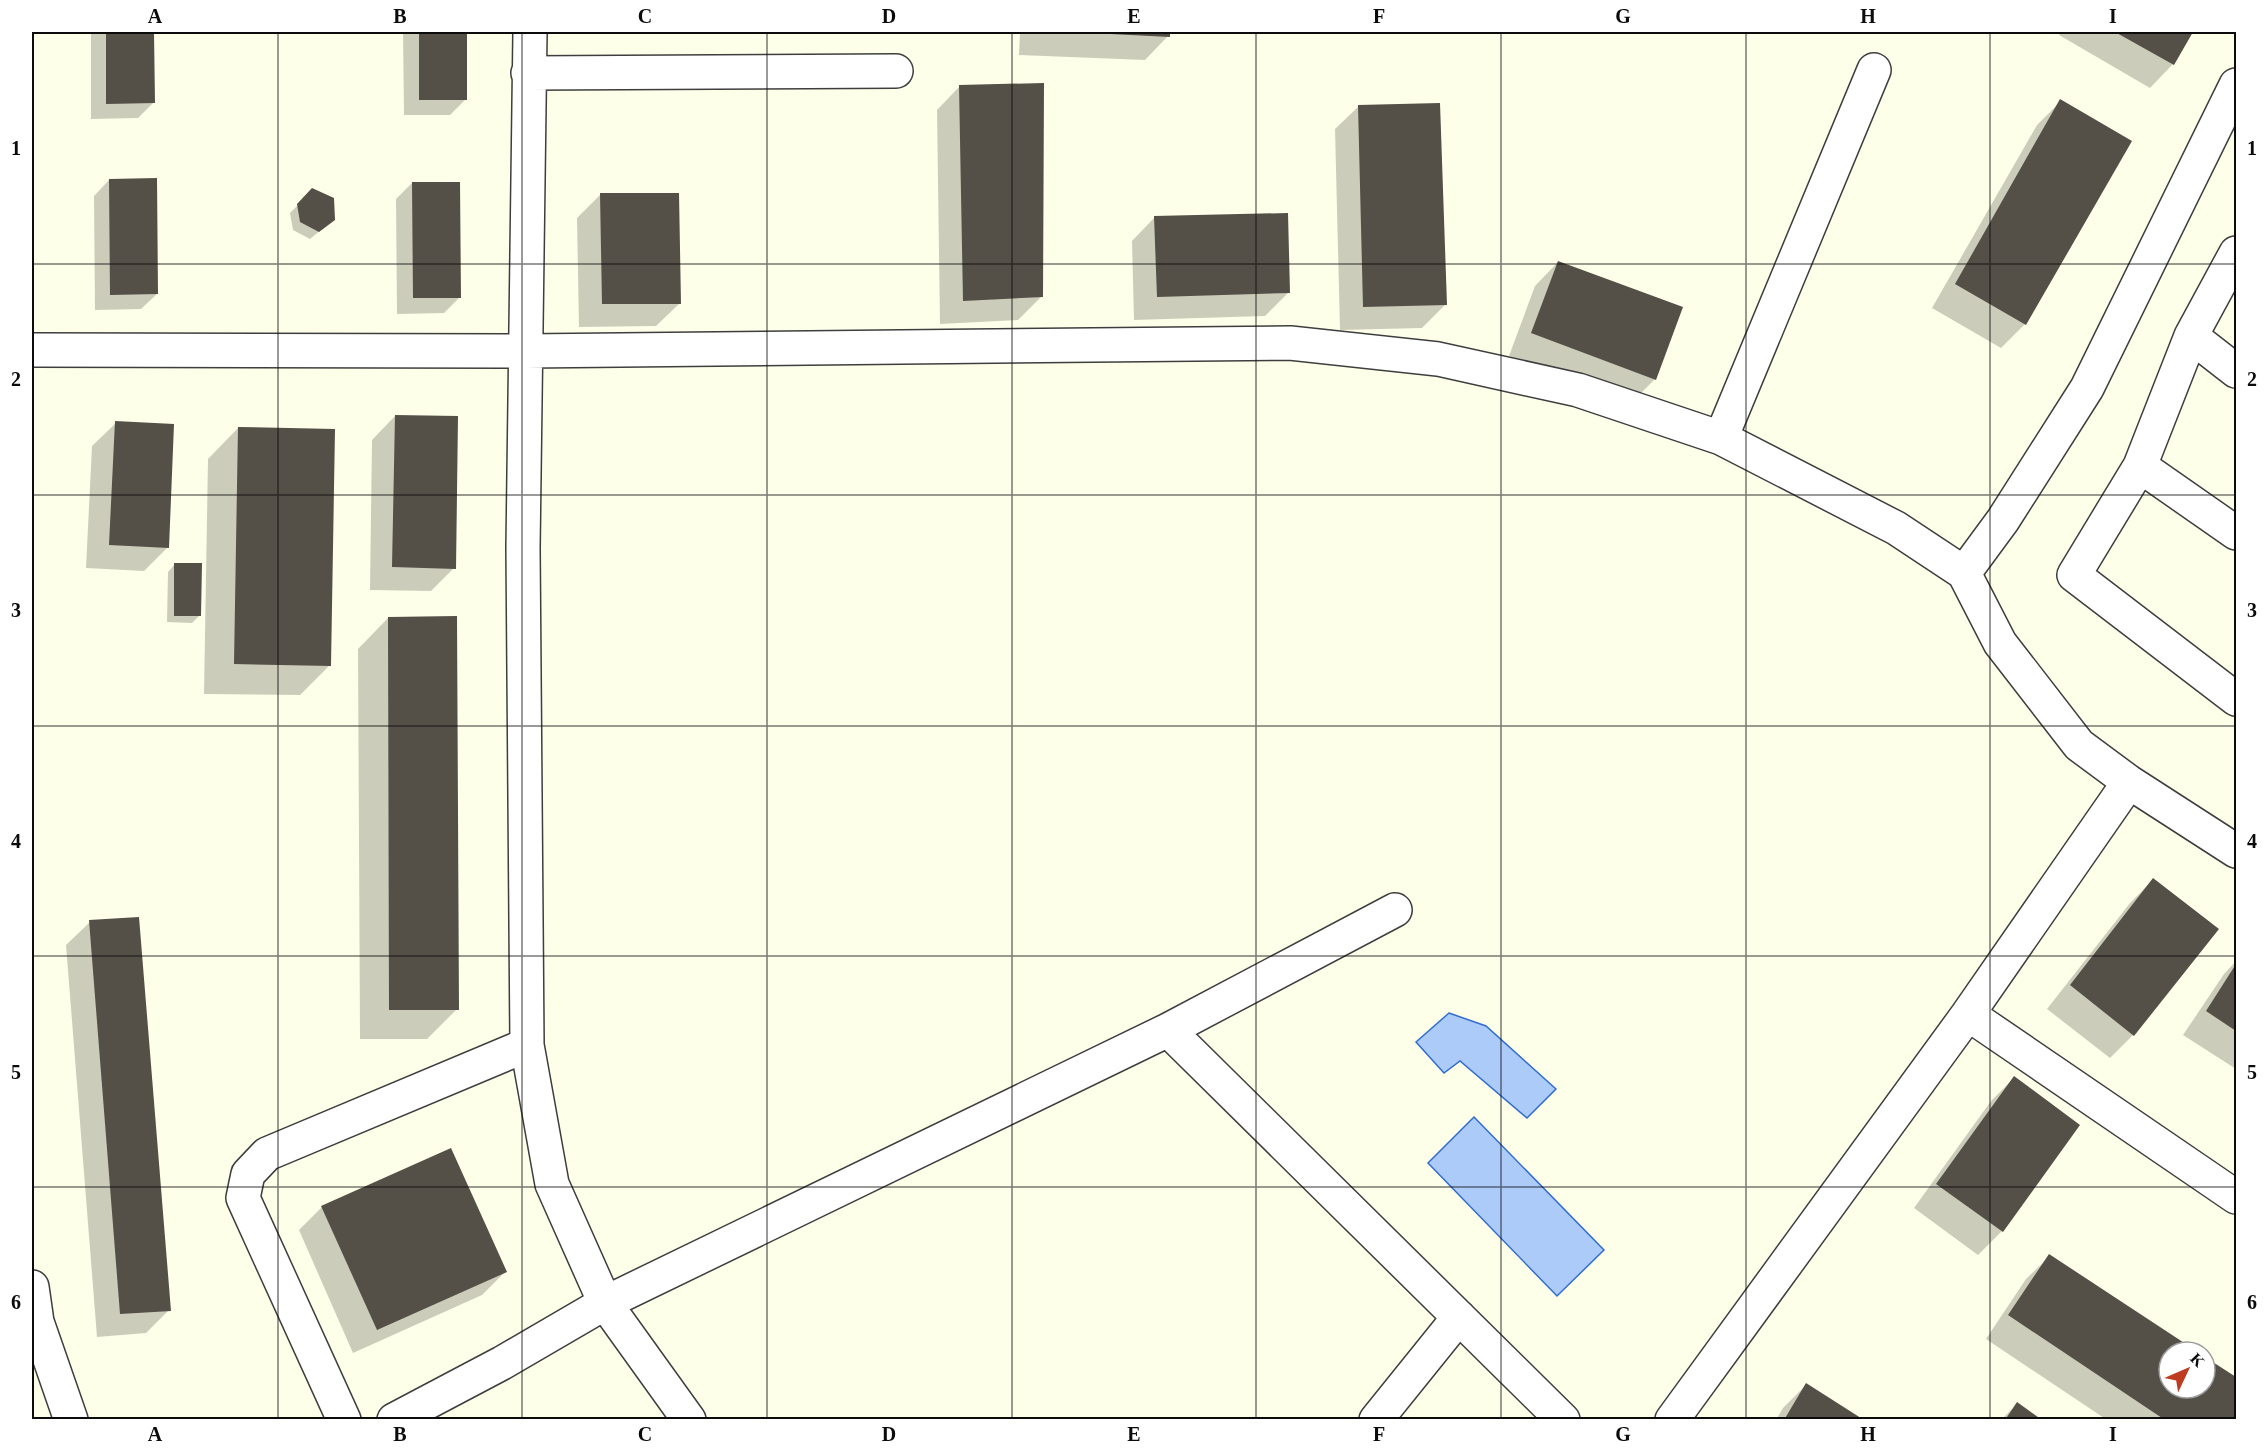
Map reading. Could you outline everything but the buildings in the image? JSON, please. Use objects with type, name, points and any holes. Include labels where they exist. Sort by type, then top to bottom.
[{"type":"street","points":[[530,32],[523,560],[527,1045],[552,1184],[605,1304],[689,1419]]},
{"type":"street","points":[[1721,438],[1874,70]]},
{"type":"street","points":[[528,74],[896,71]]},
{"type":"street","points":[[1964,573],[2003,519],[2087,388],[2236,85]]},
{"type":"street","points":[[2236,253],[2191,336],[2140,466],[2074,575],[2236,699]]},
{"type":"street","points":[[2191,336],[2236,371]]},
{"type":"street","points":[[32,350],[526,351],[1290,343],[1449,362],[1578,390],[1721,438],[1896,528],[1964,573],[2000,643],[2079,745],[2129,782],[2236,851]]},
{"type":"street","points":[[2140,466],[2236,533]]},
{"type":"street","points":[[1672,1419],[1968,1014],[2129,782]]},
{"type":"street","points":[[394,1419],[502,1363],[605,1304],[1168,1030],[1395,910]]},
{"type":"street","points":[[1968,1014],[2236,1197]]},
{"type":"street","points":[[1168,1030],[1563,1419]]},
{"type":"street","points":[[344,1419],[243,1198],[248,1174],[267,1154],[527,1045]]},
{"type":"street","points":[[32,1287],[37,1323],[71,1419]]},
{"type":"street","points":[[1376,1419],[1459,1317]]},
{"type":"water","points":[[1449,1013],[1486,1026],[1556,1089],[1527,1118],[1460,1061],[1444,1073],[1416,1042]]},
{"type":"water","points":[[1474,1117],[1604,1250],[1557,1296],[1428,1163]]}]
